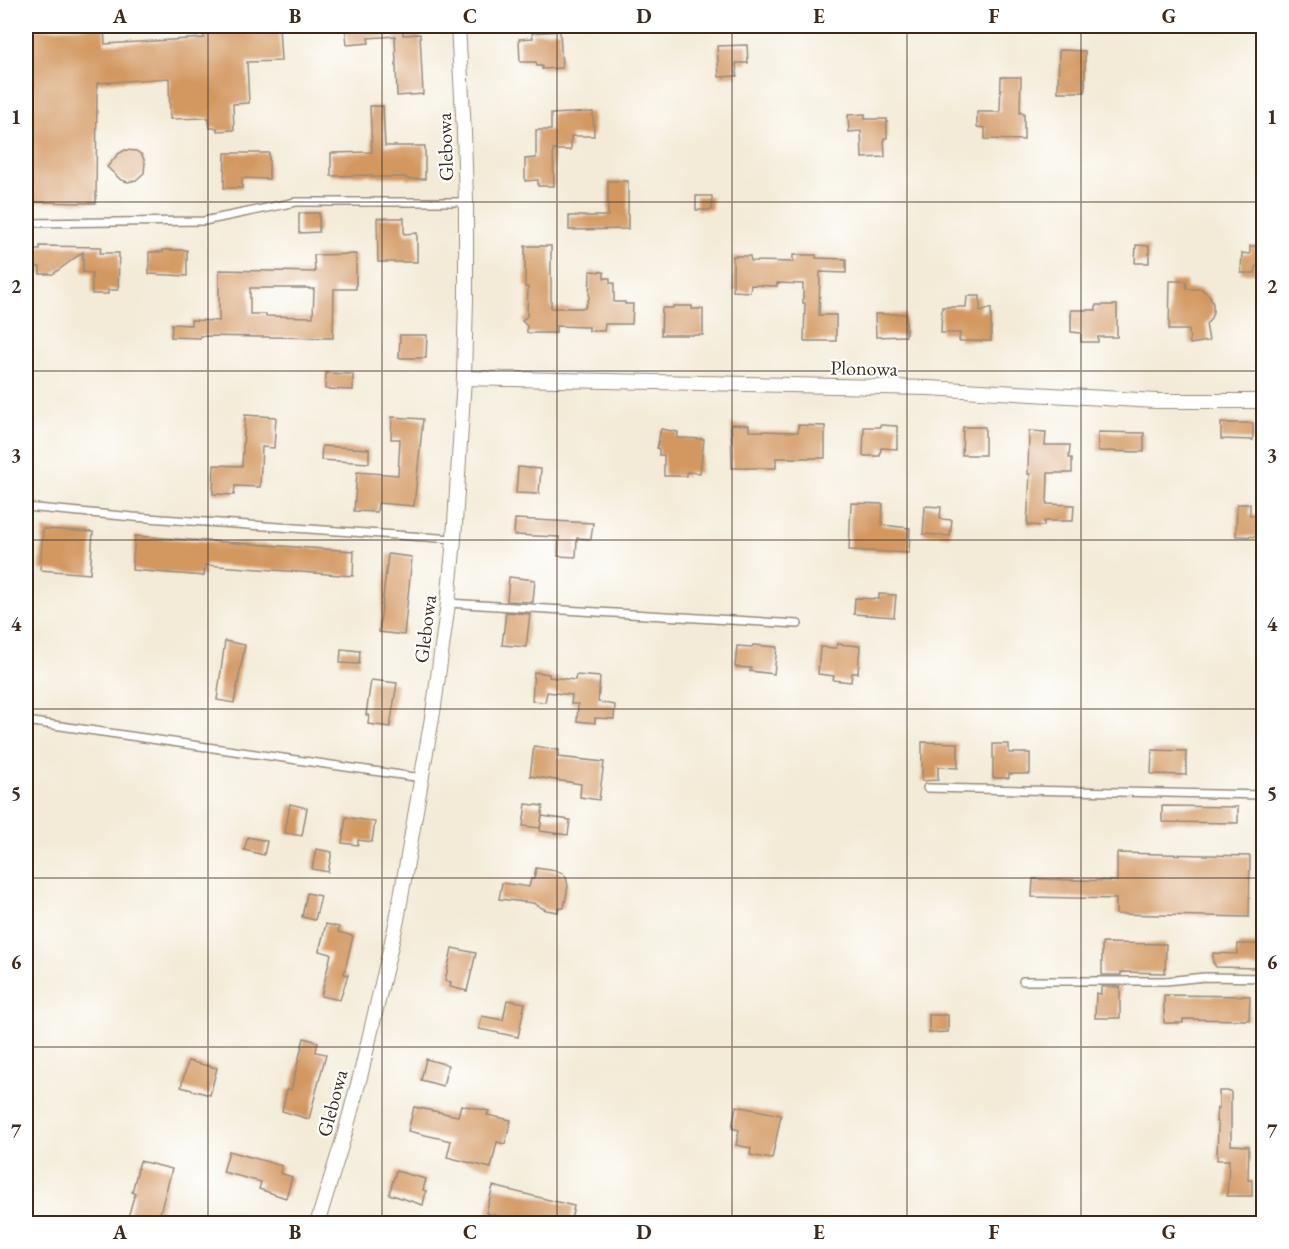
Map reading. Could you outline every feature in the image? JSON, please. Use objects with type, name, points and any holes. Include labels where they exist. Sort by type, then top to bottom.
[{"type":"street","name":"Glebowa","points":[[317,1224],[345,1132],[397,920],[434,706],[448,603],[464,378],[466,202],[458,26]]},
{"type":"street","name":"Plonowa","points":[[464,378],[928,388],[1156,401],[1263,401]]},
{"type":"lane","points":[[26,223],[204,221],[296,202],[466,202]]},
{"type":"lane","points":[[26,507],[145,518],[454,539]]},
{"type":"lane","points":[[448,603],[798,624]]},
{"type":"lane","points":[[26,721],[422,777]]},
{"type":"lane","points":[[927,788],[1263,795]]},
{"type":"lane","points":[[1023,981],[1263,978]]},
{"type":"building","points":[[104,26],[105,44],[204,38],[204,28],[279,26],[281,61],[247,62],[249,103],[233,104],[234,130],[217,131],[217,128],[210,128],[209,118],[170,119],[169,78],[97,83],[96,203],[26,202],[26,82],[30,82],[28,30]]},
{"type":"building","points":[[345,26],[403,26],[403,35],[420,34],[423,94],[397,96],[395,36],[368,38],[369,43],[347,45]]},
{"type":"building","points":[[560,31],[562,68],[542,69],[542,66],[537,66],[536,62],[520,62],[519,39],[533,38],[532,33]]},
{"type":"building","points":[[747,45],[748,63],[736,63],[737,76],[719,77],[717,46]]},
{"type":"building","points":[[1059,50],[1085,51],[1085,92],[1058,92]]},
{"type":"building","points":[[1001,77],[1021,77],[1020,113],[1024,113],[1024,140],[985,139],[985,128],[977,127],[977,112],[1000,112]]},
{"type":"building","points":[[370,106],[383,106],[385,146],[425,146],[425,179],[372,177],[372,175],[331,176],[331,153],[372,152]]},
{"type":"building","points":[[593,112],[594,136],[571,136],[571,150],[553,150],[554,186],[538,186],[538,180],[525,181],[525,159],[536,158],[536,130],[551,130],[551,114]]},
{"type":"building","points":[[865,114],[865,119],[887,119],[887,138],[884,138],[885,157],[862,158],[861,131],[849,132],[848,115]]},
{"type":"building","points":[[125,150],[136,151],[142,155],[145,162],[144,173],[136,180],[128,182],[121,180],[107,167],[118,154]]},
{"type":"building","points":[[225,153],[269,153],[269,179],[242,178],[242,188],[224,188]]},
{"type":"building","points":[[608,181],[628,181],[628,229],[569,230],[569,216],[608,216]]},
{"type":"building","points":[[696,196],[712,196],[712,210],[696,210]]},
{"type":"building","points":[[299,213],[319,213],[319,232],[299,233]]},
{"type":"building","points":[[377,218],[404,218],[404,234],[417,233],[417,262],[378,262]]},
{"type":"building","points":[[1136,245],[1149,246],[1149,263],[1135,263]]},
{"type":"building","points":[[40,246],[101,247],[100,253],[119,253],[118,290],[108,290],[108,294],[92,294],[92,273],[83,272],[83,252],[53,274],[40,274],[40,267],[26,267],[26,250],[40,250]]},
{"type":"building","points":[[525,246],[551,246],[551,308],[585,308],[589,298],[590,271],[604,272],[604,278],[610,278],[610,283],[614,283],[614,302],[633,304],[632,324],[605,324],[604,331],[589,331],[589,327],[556,326],[556,333],[527,333],[527,326],[522,321],[527,316],[528,287],[525,287]]},
{"type":"building","points":[[1250,246],[1263,246],[1263,266],[1256,266],[1255,273],[1241,273],[1242,253],[1250,254]]},
{"type":"building","points":[[163,250],[187,250],[187,276],[149,274],[149,252],[163,252]]},
{"type":"building","points":[[356,254],[356,289],[334,289],[333,338],[171,337],[172,324],[191,325],[191,320],[219,321],[219,270],[315,272],[314,255]],"holes":[[[250,288],[314,289],[313,317],[250,314]]]},
{"type":"building","points":[[793,255],[846,259],[846,273],[820,272],[819,315],[836,315],[836,341],[804,341],[803,284],[751,285],[750,292],[733,291],[733,256],[750,256],[751,261],[793,262]]},
{"type":"building","points":[[1170,281],[1186,281],[1187,289],[1201,289],[1210,296],[1213,313],[1206,324],[1209,341],[1190,344],[1189,330],[1169,330]]},
{"type":"building","points":[[967,296],[980,296],[980,312],[991,308],[991,341],[959,341],[960,333],[941,333],[942,307],[966,307]]},
{"type":"building","points":[[1096,305],[1117,305],[1117,337],[1098,337],[1098,342],[1081,342],[1081,333],[1071,332],[1071,310],[1096,310]]},
{"type":"building","points":[[673,306],[692,306],[692,309],[703,309],[703,335],[661,335],[662,308],[673,308]]},
{"type":"building","points":[[875,314],[906,314],[906,336],[876,337]]},
{"type":"building","points":[[400,335],[427,335],[426,358],[399,358]]},
{"type":"building","points":[[326,373],[353,374],[353,390],[325,389]]},
{"type":"building","points":[[245,415],[276,417],[274,448],[262,447],[260,487],[235,486],[234,495],[213,494],[214,465],[242,466]]},
{"type":"building","points":[[392,417],[423,419],[414,506],[378,503],[377,512],[354,511],[357,472],[398,475],[400,439],[391,439]]},
{"type":"building","points":[[1221,423],[1253,423],[1253,440],[1221,439]]},
{"type":"building","points":[[731,424],[749,425],[749,431],[798,432],[798,425],[825,426],[825,458],[776,458],[776,468],[732,468]]},
{"type":"building","points":[[880,425],[897,426],[897,449],[881,448],[880,456],[863,456],[864,427],[880,427]]},
{"type":"building","points":[[963,427],[985,427],[985,455],[962,455]]},
{"type":"building","points":[[661,429],[678,432],[677,438],[704,439],[700,473],[687,472],[687,476],[664,476],[664,455],[659,455],[657,448]]},
{"type":"building","points":[[1029,431],[1046,432],[1045,445],[1070,445],[1069,458],[1072,458],[1072,473],[1048,473],[1047,504],[1074,505],[1073,521],[1044,521],[1044,526],[1027,525],[1030,474],[1028,474]]},
{"type":"building","points":[[1098,432],[1144,433],[1144,452],[1098,451]]},
{"type":"building","points":[[322,446],[369,449],[369,463],[321,460]]},
{"type":"building","points":[[518,467],[541,469],[539,494],[516,493]]},
{"type":"building","points":[[851,503],[883,504],[882,525],[910,528],[909,553],[849,550]]},
{"type":"building","points":[[1237,504],[1250,504],[1250,515],[1262,516],[1263,537],[1236,536]]},
{"type":"building","points":[[925,506],[941,507],[940,519],[952,520],[950,536],[923,534]]},
{"type":"building","points":[[515,519],[593,523],[591,539],[577,538],[576,557],[558,556],[559,537],[514,535]]},
{"type":"building","points":[[43,529],[93,532],[90,574],[40,570]]},
{"type":"building","points":[[135,536],[354,551],[353,576],[205,565],[204,576],[132,570]]},
{"type":"building","points":[[388,554],[412,557],[404,635],[379,632]]},
{"type":"building","points":[[509,577],[535,580],[533,602],[507,601]]},
{"type":"building","points":[[879,594],[896,595],[894,617],[854,614],[855,598],[879,599]]},
{"type":"building","points":[[506,612],[530,614],[526,647],[502,645]]},
{"type":"building","points":[[225,641],[245,645],[234,703],[217,700]]},
{"type":"building","points":[[837,644],[860,646],[858,673],[852,673],[851,682],[833,680],[834,676],[818,674],[820,647],[836,648]]},
{"type":"building","points":[[753,645],[777,647],[774,674],[750,671],[751,668],[735,667],[737,646],[752,647]]},
{"type":"building","points":[[341,649],[360,651],[359,664],[340,663]]},
{"type":"building","points":[[534,672],[549,674],[549,677],[575,680],[576,675],[600,677],[598,702],[615,705],[614,719],[595,718],[595,723],[577,721],[578,704],[571,704],[572,695],[547,692],[545,702],[532,701]]},
{"type":"building","points":[[371,680],[397,683],[390,727],[368,724],[369,715],[366,715]]},
{"type":"building","points":[[922,742],[958,743],[958,768],[938,767],[938,780],[922,781]]},
{"type":"building","points":[[993,744],[1009,744],[1009,753],[1030,753],[1030,774],[1009,774],[1009,778],[993,778]]},
{"type":"building","points":[[534,746],[559,750],[558,757],[604,762],[599,800],[580,797],[581,784],[530,776]]},
{"type":"building","points":[[1152,750],[1186,751],[1186,775],[1151,774]]},
{"type":"building","points":[[290,804],[307,808],[302,836],[285,833]]},
{"type":"building","points":[[526,804],[543,806],[540,828],[523,826]]},
{"type":"building","points":[[1162,806],[1238,807],[1238,823],[1162,822]]},
{"type":"building","points":[[542,816],[570,820],[568,835],[540,831]]},
{"type":"building","points":[[346,817],[375,822],[372,842],[358,840],[358,845],[342,843]]},
{"type":"building","points":[[248,837],[267,841],[264,855],[244,850]]},
{"type":"building","points":[[316,849],[332,852],[328,872],[312,869]]},
{"type":"building","points":[[1117,853],[1250,856],[1249,917],[1116,914],[1116,899],[1032,897],[1033,879],[1117,881]]},
{"type":"building","points":[[536,868],[557,871],[566,877],[568,886],[564,908],[558,908],[558,912],[546,910],[533,903],[499,899],[502,883],[529,887],[531,879],[534,879]]},
{"type":"building","points":[[307,893],[321,896],[315,920],[302,917]]},
{"type":"building","points":[[326,924],[339,927],[338,932],[353,936],[344,974],[348,975],[340,1000],[321,996],[331,954],[319,951]]},
{"type":"building","points":[[1102,943],[1166,944],[1165,973],[1121,972],[1121,975],[1102,975]]},
{"type":"building","points":[[1238,944],[1258,944],[1258,968],[1216,967],[1213,962],[1213,953],[1237,954]]},
{"type":"building","points":[[452,948],[476,953],[467,991],[450,987],[451,982],[445,981]]},
{"type":"building","points":[[1101,987],[1120,987],[1120,1018],[1095,1018],[1096,993],[1101,994]]},
{"type":"building","points":[[1164,995],[1250,996],[1249,1020],[1183,1019],[1183,1023],[1164,1023]]},
{"type":"building","points":[[507,1000],[525,1003],[518,1037],[479,1029],[482,1016],[503,1020]]},
{"type":"building","points":[[929,1015],[948,1015],[948,1032],[929,1033]]},
{"type":"building","points":[[304,1038],[318,1042],[316,1052],[326,1054],[309,1119],[282,1111],[287,1089],[291,1090]]},
{"type":"building","points":[[426,1059],[448,1065],[443,1086],[421,1080]]},
{"type":"building","points":[[188,1061],[217,1068],[210,1095],[181,1087]]},
{"type":"building","points":[[1219,1091],[1231,1091],[1231,1145],[1249,1146],[1248,1180],[1252,1180],[1252,1196],[1227,1196],[1229,1160],[1217,1160],[1218,1122],[1216,1122]]},
{"type":"building","points":[[461,1105],[489,1111],[487,1115],[511,1120],[505,1144],[497,1142],[491,1168],[447,1157],[451,1141],[408,1131],[414,1107],[458,1116]]},
{"type":"building","points":[[736,1106],[781,1115],[772,1159],[750,1155],[751,1148],[736,1145],[739,1130],[732,1128]]},
{"type":"building","points":[[229,1151],[282,1166],[280,1173],[292,1177],[286,1198],[259,1189],[261,1182],[223,1172]]},
{"type":"building","points":[[140,1161],[172,1169],[157,1224],[126,1224],[135,1193],[132,1192]]},
{"type":"building","points":[[396,1171],[426,1179],[423,1205],[389,1194]]},
{"type":"building","points":[[493,1186],[574,1206],[570,1224],[529,1224],[486,1213]]}]
